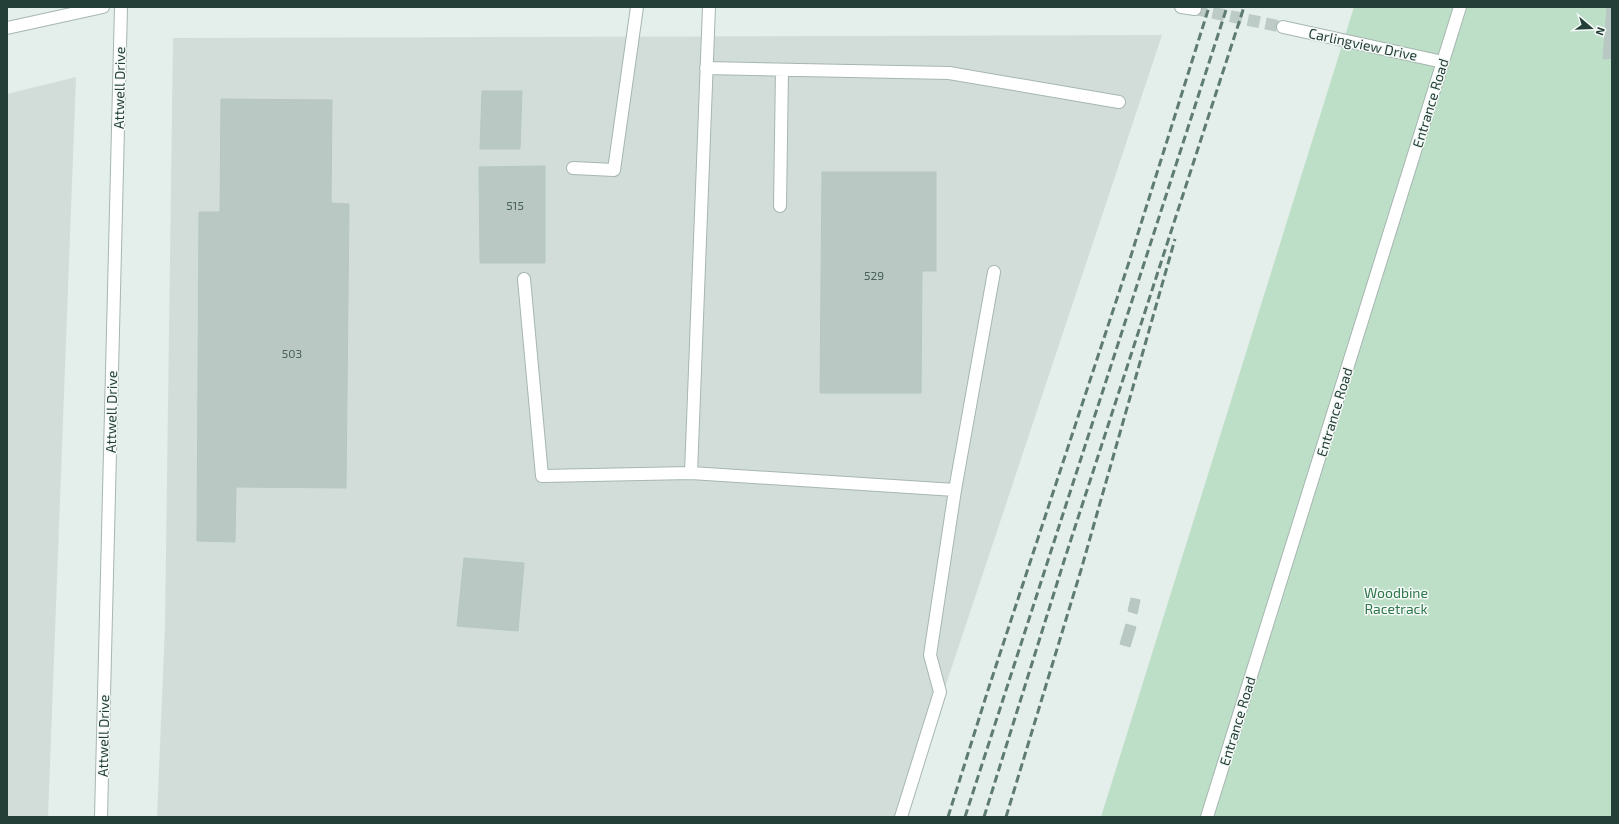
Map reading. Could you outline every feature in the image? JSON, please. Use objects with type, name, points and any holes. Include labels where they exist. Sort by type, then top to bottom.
[{"type":"street","points":[[7,28],[103,7]]},
{"type":"street","name":"Attwell Drive","points":[[101,817],[121,7]]},
{"type":"street","points":[[573,168],[614,170],[636,7]]},
{"type":"street","points":[[691,473],[709,7]]},
{"type":"street","points":[[1181,7],[1195,9]]},
{"type":"street","name":"Entrance Road","points":[[1207,817],[1460,7]]},
{"type":"street","name":"Carlingview Drive","points":[[1283,27],[1443,62]]},
{"type":"street","points":[[706,68],[950,73],[1119,102]]},
{"type":"street","points":[[780,206],[782,70]]},
{"type":"street","points":[[901,817],[940,692],[930,655],[954,490],[994,272]]},
{"type":"street","points":[[524,279],[542,476],[691,473],[954,490]]},
{"type":"shaded area","points":[[1162,35],[902,817],[157,817],[165,626],[173,38]]},
{"type":"shaded area","points":[[76,77],[48,817],[7,817],[7,94]]},
{"type":"green space","name":"Woodbine Racetrack","points":[[1354,7],[1612,7],[1612,817],[1101,817]]},
{"type":"building","points":[[1607,7],[1612,7],[1612,58],[1603,59]]},
{"type":"building","points":[[482,91],[522,91],[520,149],[480,149]]},
{"type":"building","points":[[221,99],[332,100],[331,203],[349,204],[346,488],[236,487],[235,542],[197,541],[199,212],[220,212]]},
{"type":"building","points":[[545,166],[545,263],[480,263],[479,167]]},
{"type":"building","points":[[822,172],[936,172],[936,271],[922,271],[921,393],[820,393]]},
{"type":"building","points":[[464,558],[524,563],[518,631],[457,626]]},
{"type":"building","points":[[1131,598],[1140,600],[1137,614],[1128,611]]},
{"type":"building","points":[[1126,624],[1136,627],[1130,647],[1120,644]]},
{"type":"tunnel","points":[[1195,9],[1283,27]]},
{"type":"railway","points":[[948,817],[988,690],[1129,262],[1209,7]]},
{"type":"railway","points":[[965,817],[1227,7]]},
{"type":"railway","points":[[984,817],[1064,561],[1244,7]]},
{"type":"railway","points":[[1006,817],[1081,570],[1175,239]]}]
